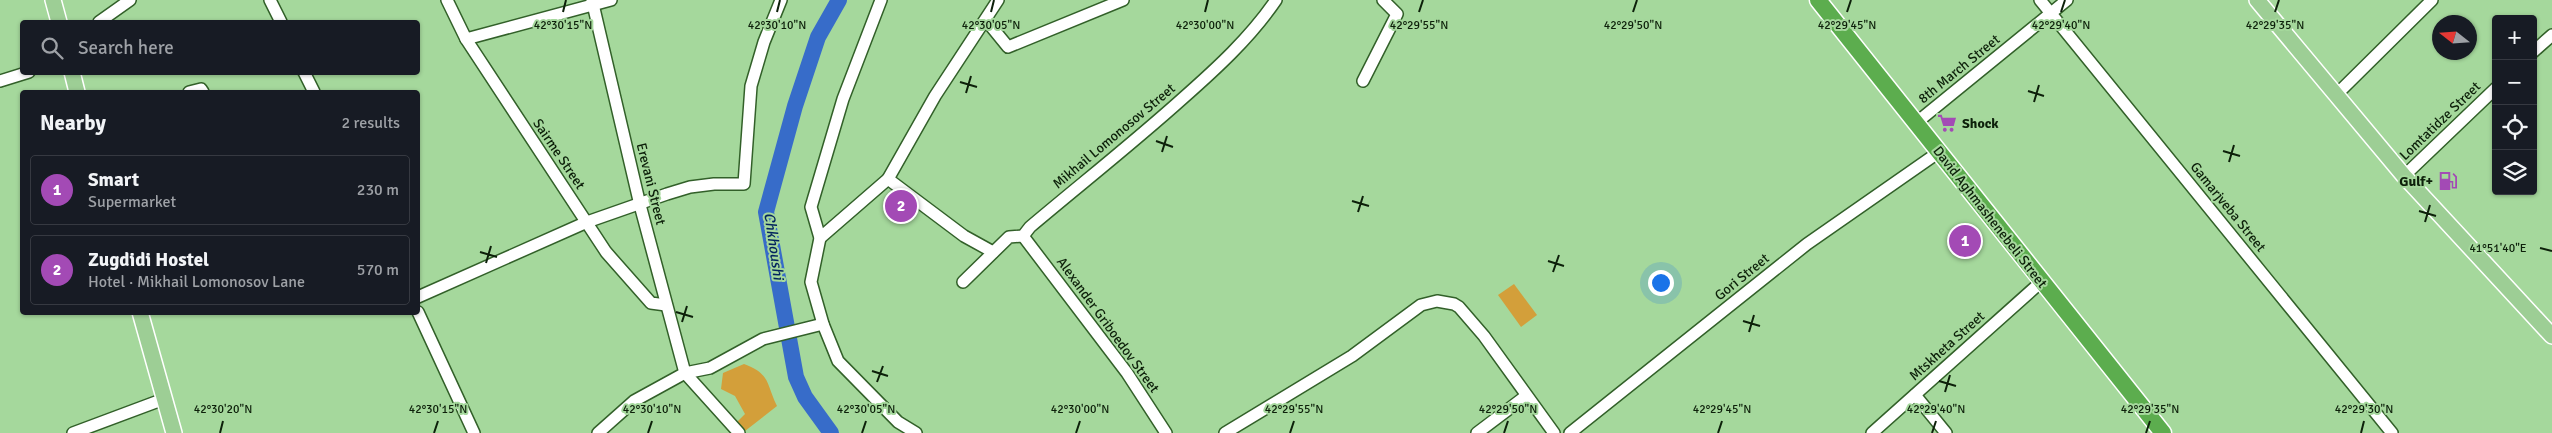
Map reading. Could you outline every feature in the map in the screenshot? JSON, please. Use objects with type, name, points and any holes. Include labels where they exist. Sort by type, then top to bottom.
[{"type":"highway","name":"David Aghmashenebeli Street","points":[[1818,0],[2162,433]]},
{"type":"main road","points":[[53,0],[58,20]]},
{"type":"main road","points":[[2257,0],[2335,96],[2404,176],[2552,336]]},
{"type":"main road","points":[[73,75],[76,90]]},
{"type":"main road","points":[[141,315],[174,433]]},
{"type":"street","points":[[102,20],[130,0]]},
{"type":"street","points":[[270,0],[279,20]]},
{"type":"street","name":"Sairme Street","points":[[447,0],[466,39],[606,252],[651,303],[666,305]]},
{"type":"street","points":[[466,39],[593,2],[611,0]]},
{"type":"street","points":[[420,296],[587,222],[690,186],[744,184],[751,86],[764,42],[781,0]]},
{"type":"street","points":[[881,0],[843,99],[811,207],[820,238],[811,282],[823,324],[838,361],[898,422],[916,433]]},
{"type":"street","points":[[820,238],[888,179],[935,96],[998,0]]},
{"type":"street","points":[[986,20],[1008,47],[1122,0]]},
{"type":"street","name":"Mikhail Lomonosov Street","points":[[963,282],[1009,237],[1023,236],[1030,227],[1150,128],[1215,70],[1262,20],[1276,0]]},
{"type":"street","points":[[1363,81],[1397,14],[1383,0]]},
{"type":"street","name":"Gamarjveba Street","points":[[2040,0],[2392,433]]},
{"type":"street","name":"8th March Street","points":[[1916,123],[2067,0]]},
{"type":"street","points":[[2335,96],[2432,0]]},
{"type":"street","name":"Erevani Street","points":[[593,2],[640,205],[685,373]]},
{"type":"street","points":[[2537,48],[2552,34]]},
{"type":"street","points":[[0,81],[20,75]]},
{"type":"street","points":[[306,75],[313,90]]},
{"type":"street","name":"Lomtatidze Street","points":[[2404,176],[2492,92]]},
{"type":"street","name":"Gori Street","points":[[1570,433],[1807,244],[1939,152]]},
{"type":"street","points":[[888,179],[964,236],[993,252]]},
{"type":"street","name":"Alexander Griboedov Street","points":[[1023,236],[1127,373],[1166,433]]},
{"type":"street","name":"Mtskheta Street","points":[[1872,433],[2041,282]]},
{"type":"street","points":[[1225,433],[1352,356],[1421,305],[1430,302],[1448,302],[1460,307],[1484,336],[1554,433]]},
{"type":"street","points":[[419,315],[474,433]]},
{"type":"street","points":[[598,433],[634,401],[685,373],[710,368],[763,339],[823,324]]},
{"type":"street","points":[[685,373],[739,433]]},
{"type":"street","points":[[1915,395],[1946,433]]},
{"type":"street","points":[[1477,433],[1526,396]]},
{"type":"street","points":[[73,433],[164,399]]},
{"type":"shaded area","points":[[1514,284],[1537,315],[1521,327],[1498,295]]},
{"type":"shaded area","points":[[744,364],[763,376],[777,406],[745,431],[737,422],[745,414],[735,396],[721,389],[723,373]]},
{"type":"waterway","name":"Chkhoushi","points":[[831,433],[805,397],[796,377],[766,212],[795,106],[818,37],[839,0]]},
{"type":"place","name":"Shock","points":[[1947,123]]},
{"type":"place","name":"Gulf+","points":[[2448,181]]},
{"type":"place","name":"Zugdidi Hostel","points":[[901,206]]},
{"type":"place","name":"Smart","points":[[1965,241]]}]
